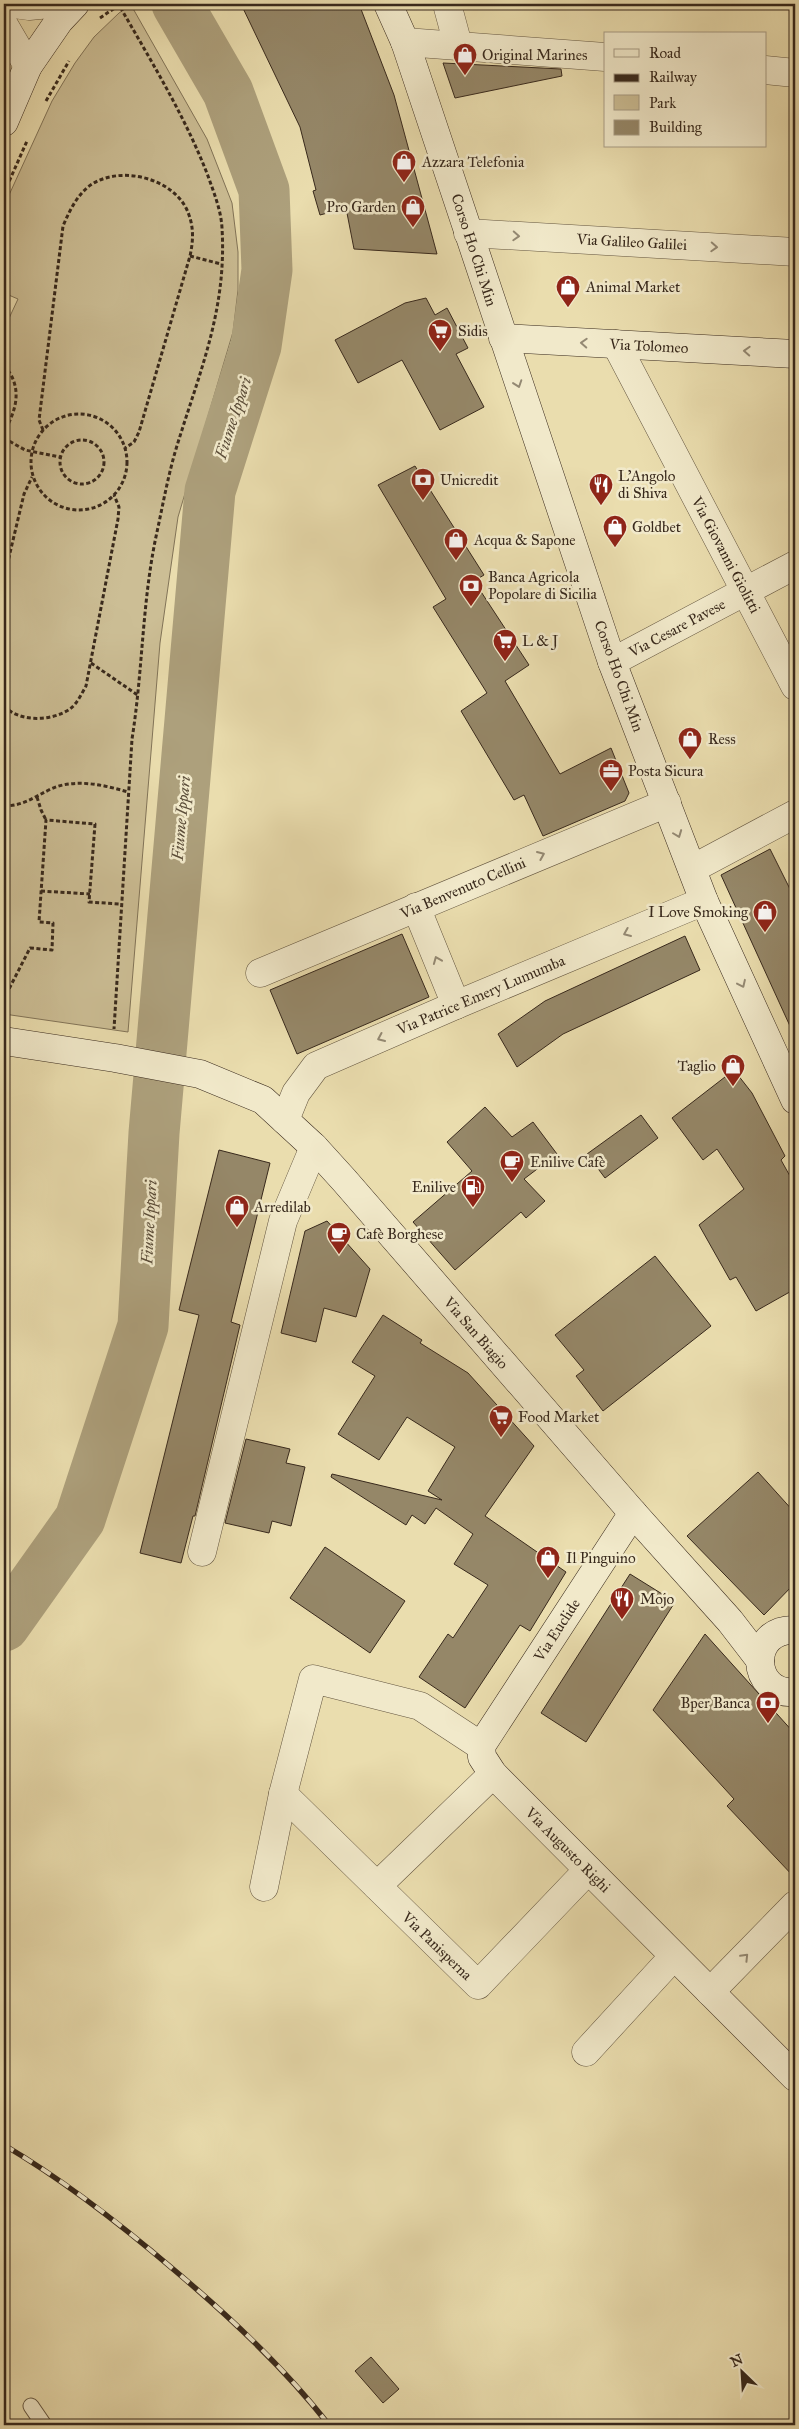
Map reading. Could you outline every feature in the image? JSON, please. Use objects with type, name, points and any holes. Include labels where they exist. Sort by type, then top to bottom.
[{"type":"street","points":[[14,4],[29,6],[50,4]]},
{"type":"street","points":[[16,61],[59,21],[74,4]]},
{"type":"street","points":[[388,4],[405,42]]},
{"type":"street","points":[[400,4],[405,42]]},
{"type":"street","points":[[447,4],[458,45]]},
{"type":"street","points":[[4,25],[16,61],[4,122]]},
{"type":"street","points":[[405,42],[604,57]]},
{"type":"street","name":"Corso Ho Chi Min","points":[[405,42],[612,662],[704,901],[795,1100]]},
{"type":"street","points":[[766,70],[795,72]]},
{"type":"street","name":"Via Galileo Galilei","points":[[468,233],[795,252]]},
{"type":"street","name":"Via Tolomeo","points":[[503,338],[795,354]]},
{"type":"street","name":"Via Giovanni Giolitti","points":[[616,344],[795,686]]},
{"type":"street","name":"Via Cesare Pavese","points":[[612,662],[795,565]]},
{"type":"street","name":"Via Benvenuto Cellini","points":[[260,973],[667,803]]},
{"type":"street","points":[[692,869],[795,814]]},
{"type":"street","name":"Via Patrice Emery Lumumba","points":[[285,1120],[296,1093],[316,1066],[704,901]]},
{"type":"street","points":[[416,908],[456,1005]]},
{"type":"street","points":[[4,1042],[115,1047]]},
{"type":"street","name":"Via San Biagio","points":[[115,1047],[200,1074],[263,1100],[314,1146],[633,1513],[730,1621],[760,1660],[765,1679],[772,1686],[791,1695]]},
{"type":"street","points":[[202,1552],[282,1221],[314,1146]]},
{"type":"street","name":"Via Euclide","points":[[481,1746],[633,1513]]},
{"type":"street","points":[[730,1621],[789,1629]]},
{"type":"street","points":[[760,1660],[768,1640],[789,1629]]},
{"type":"street","points":[[264,1887],[283,1794],[313,1678],[420,1706],[481,1746]]},
{"type":"street","name":"Via Augusto Righi","points":[[481,1746],[482,1757],[493,1774],[795,2077]]},
{"type":"street","points":[[377,1886],[493,1774]]},
{"type":"street","name":"Via Panisperna","points":[[283,1794],[478,1985],[588,1870]]},
{"type":"street","points":[[710,1992],[795,1904]]},
{"type":"street","points":[[586,2052],[674,1956]]},
{"type":"lane","points":[[31,2406],[44,2425]]},
{"type":"path","points":[[96,22],[119,5],[170,93],[199,152],[217,200],[222,228],[219,302],[204,368],[176,450],[156,535],[142,640],[139,696],[132,738],[120,904],[115,1047]]},
{"type":"path","points":[[41,109],[71,57]]},
{"type":"path","points":[[4,193],[30,134]]},
{"type":"path","points":[[43,430],[39,420],[63,226],[71,207],[88,187],[109,178],[133,175],[158,182],[178,196],[189,213],[194,235],[190,256],[139,432],[134,442],[125,448]]},
{"type":"path","points":[[190,256],[221,264]]},
{"type":"path","points":[[4,365],[13,376],[16,393],[15,413],[4,432]]},
{"type":"path","points":[[73,415],[90,415],[105,422],[117,433],[125,448],[127,464],[123,480],[114,495],[101,505],[85,510],[68,510],[53,503],[40,492],[33,477],[32,451],[43,430],[57,420],[73,415]]},
{"type":"path","points":[[4,438],[12,444],[32,451],[60,457]]},
{"type":"path","points":[[83,441],[95,445],[102,453],[104,463],[101,473],[94,480],[86,484],[76,483],[68,480],[63,473],[60,457],[70,444],[83,441]]},
{"type":"path","points":[[4,578],[24,494],[33,477]]},
{"type":"path","points":[[4,706],[10,712],[28,718],[50,718],[72,708],[86,686],[118,520],[119,507],[114,495]]},
{"type":"path","points":[[91,663],[139,696]]},
{"type":"path","points":[[4,806],[25,803],[51,789],[80,782],[128,792]]},
{"type":"path","points":[[4,1014],[9,988],[30,948],[52,950],[53,923],[39,922],[46,820],[40,810],[37,797]]},
{"type":"path","points":[[46,820],[95,824],[89,902],[120,904]]},
{"type":"path","points":[[41,891],[90,894]]},
{"type":"green space","points":[[131,5],[207,139],[232,203],[238,252],[238,290],[233,332],[178,517],[160,643],[128,1032],[4,1014],[4,329],[18,299],[4,293],[9,261],[4,249],[4,206],[52,101],[75,63],[94,37],[119,13]]},
{"type":"building","points":[[241,4],[359,4],[394,95],[437,254],[354,249],[346,208],[320,215],[313,191],[316,190],[300,127]]},
{"type":"building","points":[[443,63],[561,69],[562,76],[455,98]]},
{"type":"building","points":[[426,298],[435,315],[447,308],[468,348],[456,354],[484,407],[440,430],[402,360],[358,383],[335,340],[405,303]]},
{"type":"building","points":[[415,466],[484,575],[474,581],[529,665],[505,681],[560,774],[611,748],[629,793],[625,801],[543,836],[524,795],[514,800],[461,711],[487,693],[433,607],[446,599],[378,485]]},
{"type":"building","points":[[770,849],[795,899],[795,1037],[721,875]]},
{"type":"building","points":[[402,934],[429,997],[297,1054],[270,990]]},
{"type":"building","points":[[685,936],[700,970],[563,1034],[517,1067],[498,1034],[545,1001]]},
{"type":"building","points":[[734,1070],[752,1093],[785,1156],[781,1160],[795,1185],[795,1289],[756,1311],[736,1277],[730,1280],[699,1225],[744,1189],[717,1149],[703,1160],[672,1118]]},
{"type":"building","points":[[485,1107],[512,1137],[533,1122],[557,1154],[524,1179],[545,1201],[526,1218],[521,1212],[455,1270],[413,1222],[472,1171],[447,1142]]},
{"type":"building","points":[[641,1115],[658,1138],[605,1178],[587,1154]]},
{"type":"building","points":[[219,1150],[270,1163],[231,1322],[240,1325],[195,1516],[193,1516],[181,1563],[140,1553],[199,1315],[179,1310]]},
{"type":"building","points":[[327,1221],[370,1269],[356,1317],[324,1308],[316,1342],[281,1333],[305,1231]]},
{"type":"building","points":[[655,1256],[711,1326],[603,1411],[576,1376],[584,1370],[555,1335]]},
{"type":"building","points":[[383,1315],[422,1340],[420,1343],[468,1373],[534,1446],[485,1516],[566,1572],[530,1631],[520,1625],[465,1708],[419,1677],[448,1634],[453,1638],[488,1585],[454,1564],[473,1534],[436,1508],[425,1524],[412,1515],[406,1525],[331,1477],[332,1474],[442,1500],[428,1491],[455,1447],[407,1417],[379,1460],[338,1434],[375,1376],[352,1362]]},
{"type":"building","points":[[246,1439],[290,1449],[286,1463],[305,1467],[291,1526],[272,1521],[269,1533],[225,1523]]},
{"type":"building","points":[[758,1472],[795,1513],[795,1583],[764,1615],[687,1536]]},
{"type":"building","points":[[325,1547],[405,1601],[370,1653],[290,1598]]},
{"type":"building","points":[[630,1574],[675,1602],[586,1742],[541,1713]]},
{"type":"building","points":[[705,1634],[795,1734],[795,1878],[727,1806],[734,1799],[653,1710]]},
{"type":"building","points":[[371,2357],[399,2389],[383,2403],[355,2371]]},
{"type":"waterway","name":"Fiume Ippari","points":[[4,1626],[80,1519],[143,1326],[154,1133],[210,491],[256,346],[267,270],[264,190],[228,92],[177,4]]},
{"type":"railway","points":[[4,2145],[49,2173],[91,2203],[194,2287],[275,2363],[329,2425]]},
{"type":"place","name":"Original Marines","points":[[465,76]]},
{"type":"place","name":"Azzara Telefonia","points":[[404,183]]},
{"type":"place","name":"Pro Garden","points":[[413,228]]},
{"type":"place","name":"Animal Market","points":[[568,308]]},
{"type":"place","name":"Sidis","points":[[440,352]]},
{"type":"place","name":"Unicredit","points":[[423,501]]},
{"type":"place","name":"L'Angolo di Shiva","points":[[601,506]]},
{"type":"place","name":"Goldbet","points":[[615,548]]},
{"type":"place","name":"Acqua & Sapone","points":[[456,561]]},
{"type":"place","name":"Banca Agricola Popolare di Sicilia","points":[[471,607]]},
{"type":"place","name":"L & J","points":[[505,662]]},
{"type":"place","name":"Ress","points":[[690,760]]},
{"type":"place","name":"Posta Sicura","points":[[611,792]]},
{"type":"place","name":"I Love Smoking","points":[[765,933]]},
{"type":"place","name":"Taglio","points":[[733,1087]]},
{"type":"place","name":"Enilive Cafè","points":[[512,1183]]},
{"type":"place","name":"Enilive","points":[[473,1208]]},
{"type":"place","name":"Arredilab","points":[[237,1228]]},
{"type":"place","name":"Cafè Borghese","points":[[339,1255]]},
{"type":"place","name":"Food Market","points":[[501,1438]]},
{"type":"place","name":"Il Pinguino","points":[[548,1579]]},
{"type":"place","name":"Mojo","points":[[622,1620]]},
{"type":"place","name":"Bper Banca","points":[[768,1724]]}]
